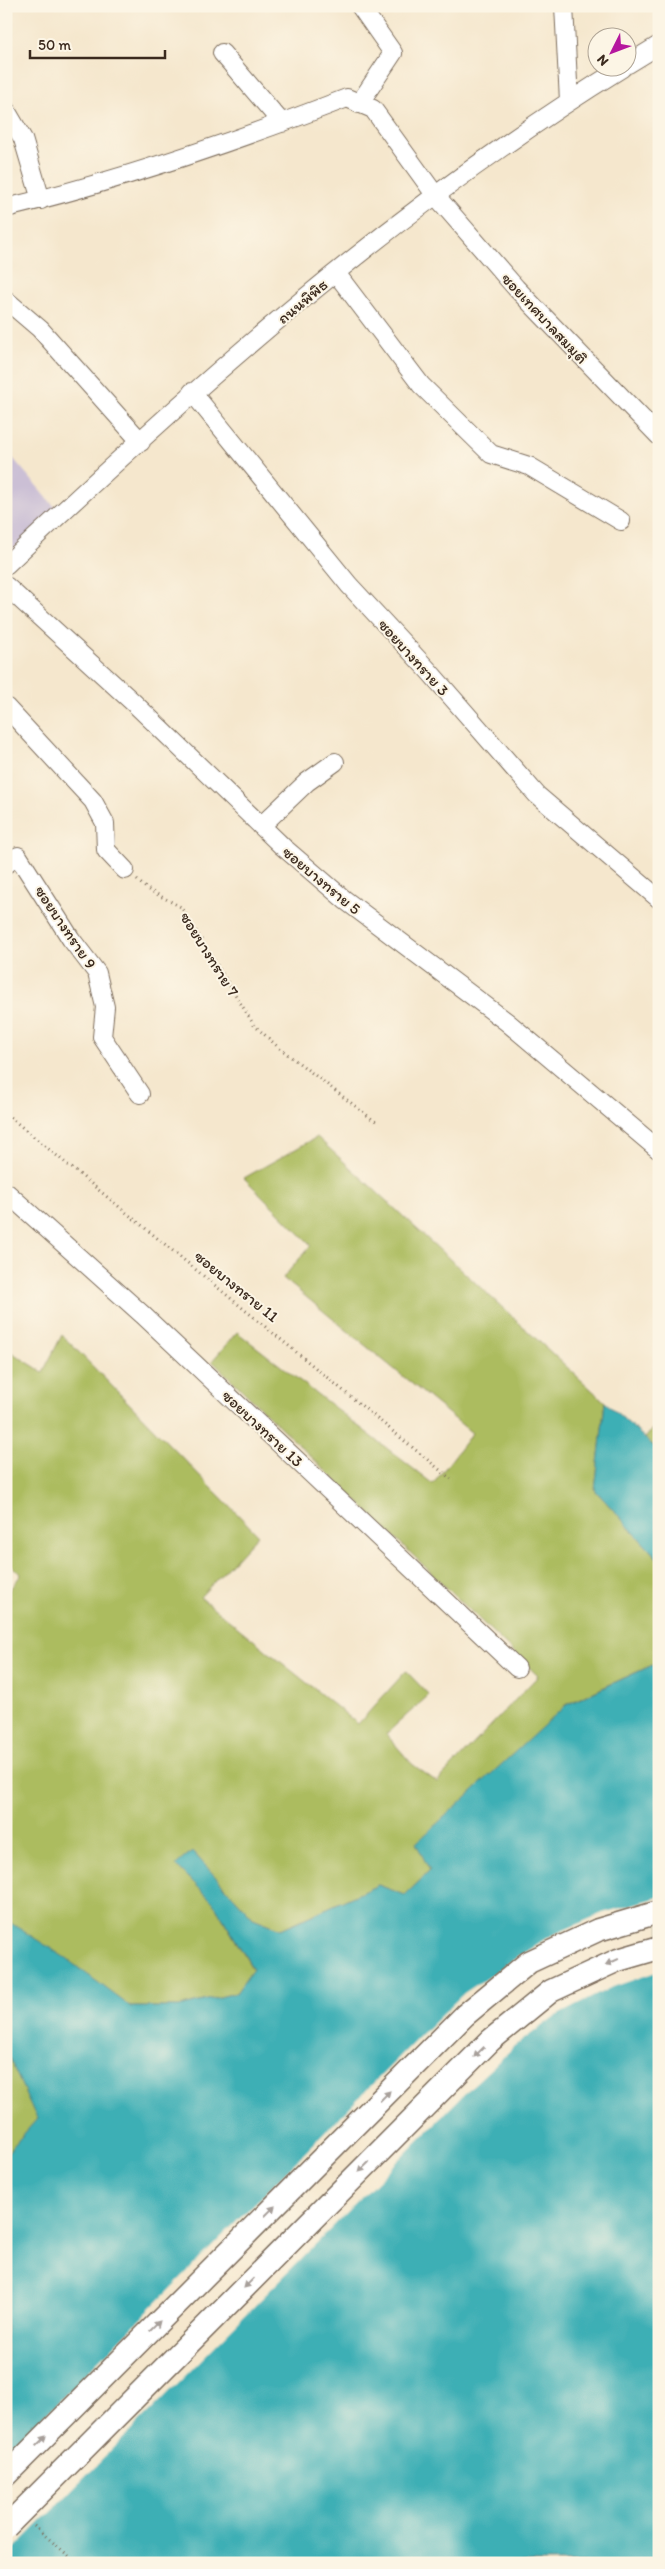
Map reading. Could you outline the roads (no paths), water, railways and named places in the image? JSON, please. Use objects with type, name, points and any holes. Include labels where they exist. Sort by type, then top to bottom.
[{"type":"main road","points":[[6,2475],[465,2015],[529,1962],[598,1930],[659,1912]]},
{"type":"main road","points":[[17,2524],[491,2040],[552,1991],[618,1960],[659,1948]]},
{"type":"street","points":[[6,208],[41,200],[165,162],[282,123],[346,98],[359,104],[393,53],[360,6]]},
{"type":"street","points":[[564,6],[569,101]]},
{"type":"street","points":[[638,58],[659,44]]},
{"type":"street","points":[[222,52],[282,123]]},
{"type":"street","name":"ถนนพิพิธ","points":[[6,565],[96,480],[141,442],[192,392],[384,233],[569,101],[606,78]]},
{"type":"street","name":"ซอยเทศบาลสมมุติ","points":[[359,104],[373,109],[436,196],[516,288],[659,436]]},
{"type":"street","points":[[6,110],[23,139],[41,200]]},
{"type":"street","points":[[336,273],[422,385],[491,454],[529,466],[621,521]]},
{"type":"street","points":[[6,300],[46,336],[141,442]]},
{"type":"street","name":"ซอยบางทราย 3","points":[[192,392],[349,585],[428,670],[537,795],[659,899]]},
{"type":"street","name":"ซอยบางทราย 5","points":[[6,586],[135,704],[261,826],[345,900],[507,1022],[659,1150]]},
{"type":"street","points":[[6,707],[94,801],[105,823],[106,850],[125,870]]},
{"type":"street","points":[[261,826],[307,782],[335,762]]},
{"type":"street","name":"ซอยบางทราย 9","points":[[6,864],[18,856],[71,939],[97,973],[105,1007],[102,1036],[140,1094]]},
{"type":"street","name":"ซอยบางทราย 13","points":[[6,1192],[143,1315],[517,1668]]},
{"type":"water","points":[[605,1402],[659,1451],[659,1560],[595,1490]]},
{"type":"water","points":[[659,1662],[659,2563],[6,2563],[6,2154],[37,2119],[6,2051],[6,1920],[64,1957],[131,2007],[179,2007],[236,1993],[253,1969],[213,1902],[176,1865],[192,1851],[253,1918],[281,1929],[378,1885],[405,1895],[430,1871],[416,1843],[566,1705]]}]
